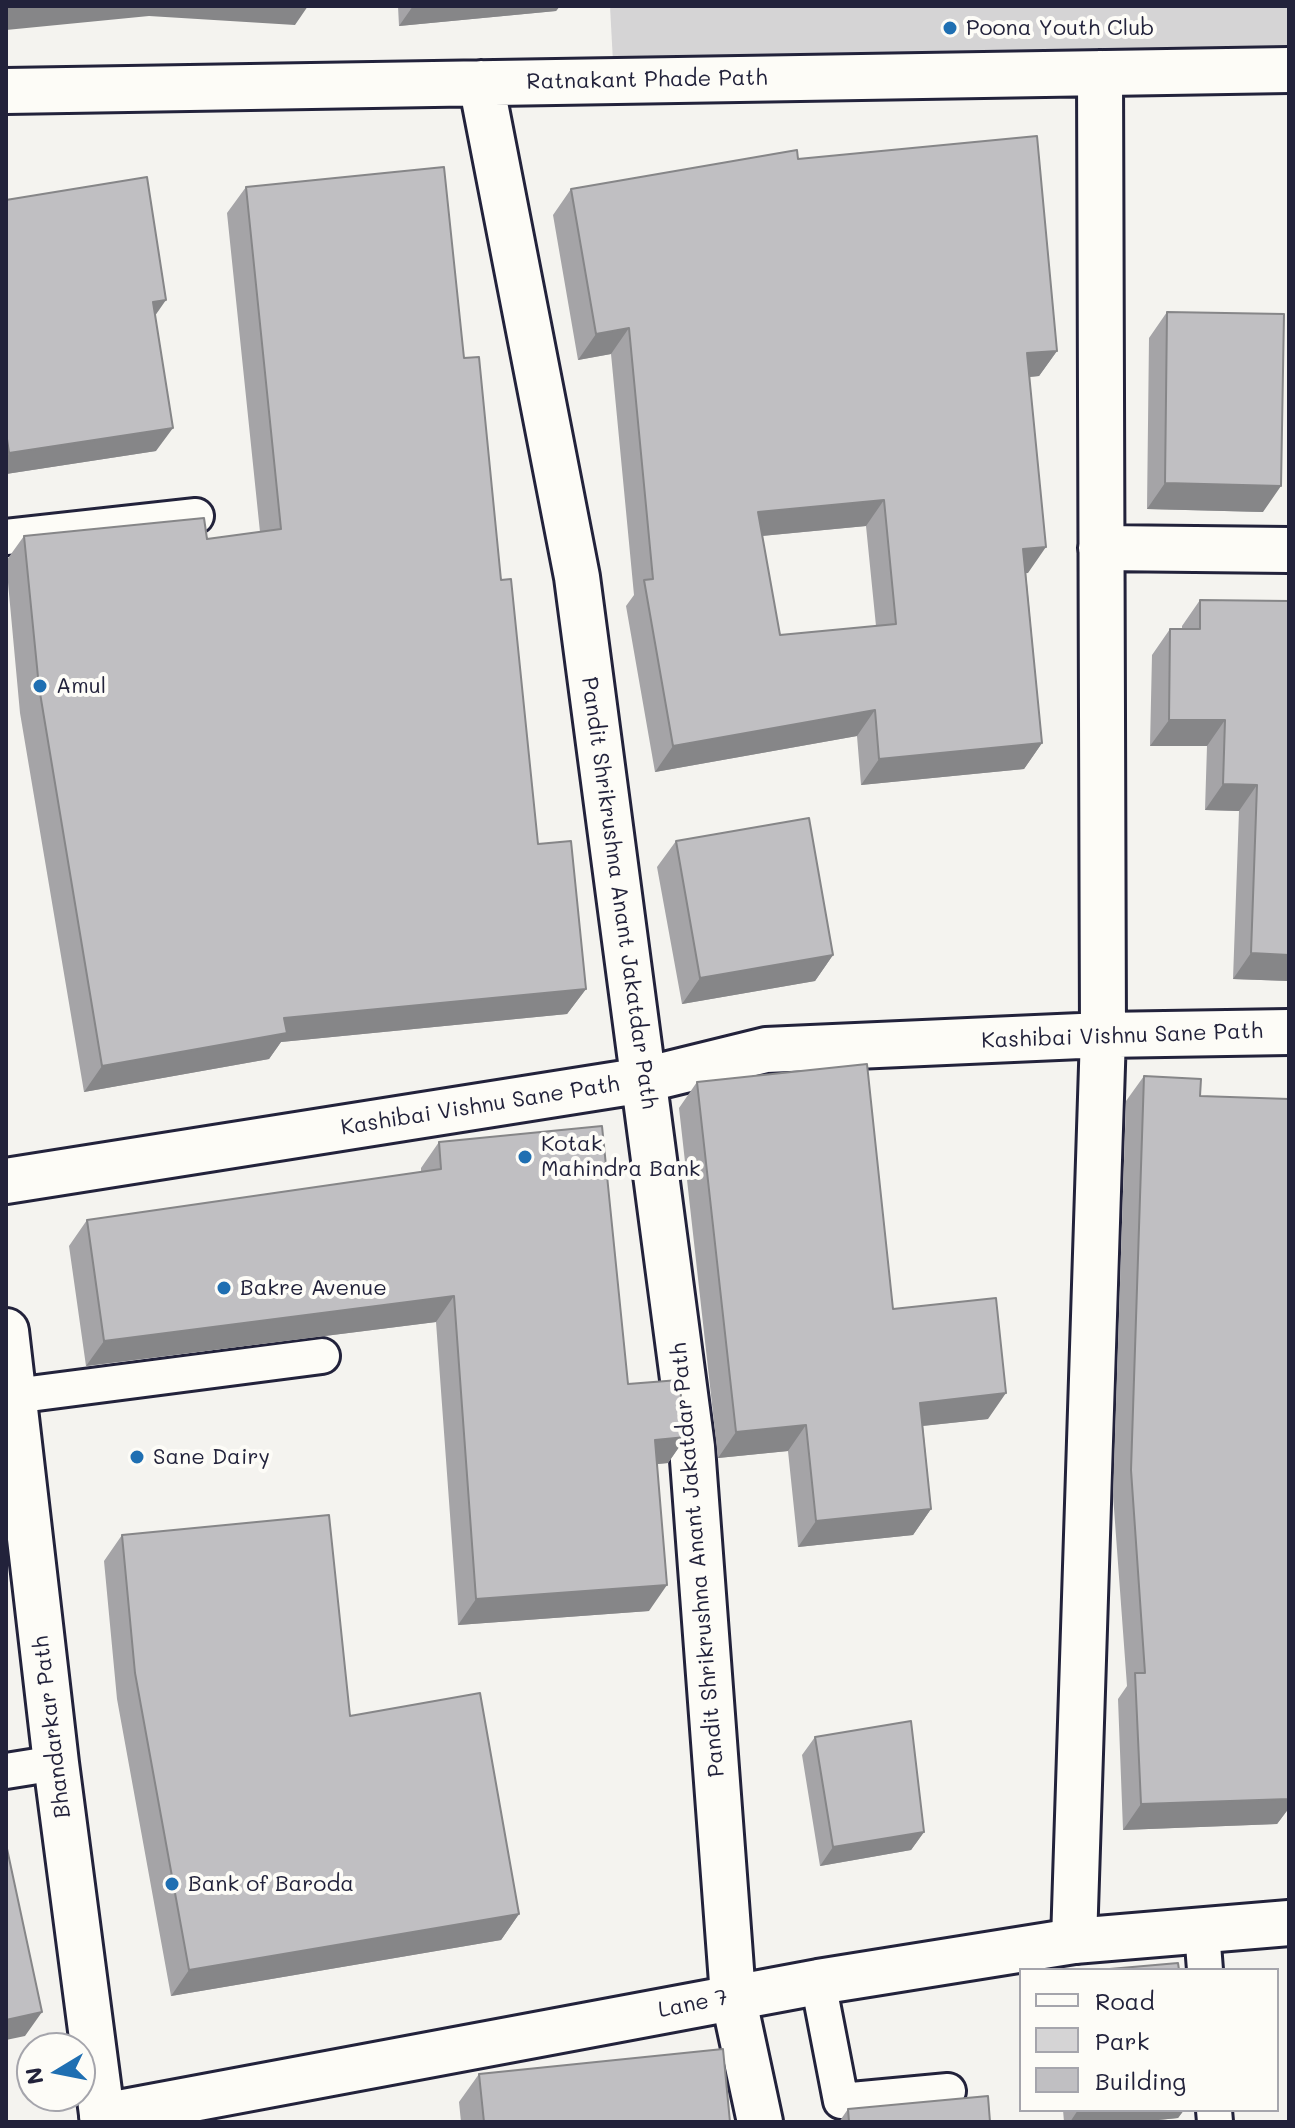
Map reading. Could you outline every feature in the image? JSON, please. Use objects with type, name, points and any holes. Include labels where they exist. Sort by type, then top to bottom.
[{"type":"street","name":"Ratnakant Phade Path","points":[[6,91],[1289,70]]},
{"type":"street","points":[[1074,1941],[1103,1035],[1100,73]]},
{"type":"street","name":"Pandit Shrikrushna Anant Jakatdar Path","points":[[481,83],[577,577],[692,1447],[733,1996],[760,2122]]},
{"type":"street","points":[[1101,548],[1289,550]]},
{"type":"street","name":"Kashibai Vishnu Sane Path","points":[[6,1181],[644,1080],[766,1050],[1103,1035],[1289,1032]]},
{"type":"street","name":"Bhandarkar Path","points":[[6,1331],[56,1763],[103,2119]]},
{"type":"street","name":"Lane 7","points":[[103,2119],[733,1996],[1074,1941],[1203,1950],[1289,1923]]},
{"type":"lane","points":[[6,537],[196,516]]},
{"type":"lane","points":[[14,1396],[322,1356]]},
{"type":"lane","points":[[6,1771],[56,1763]]},
{"type":"lane","points":[[818,1982],[841,2101],[948,2091]]},
{"type":"green space","name":"Poona Youth Club","points":[[610,6],[1289,6],[1289,50],[613,62]]},
{"type":"building","points":[[1037,136],[1057,351],[1027,353],[1046,547],[1023,549],[1042,743],[879,759],[875,710],[673,746],[644,580],[653,579],[629,328],[596,334],[571,189],[797,150],[798,159]],"holes":[[[884,500],[896,624],[780,635],[758,512]]]},
{"type":"building","points":[[444,167],[464,358],[479,357],[501,580],[511,579],[538,844],[571,841],[586,989],[284,1018],[287,1033],[102,1066],[39,687],[24,536],[204,518],[207,539],[281,529],[246,187]]},
{"type":"building","points":[[147,177],[166,300],[153,302],[173,428],[9,453],[6,432],[6,200]]},
{"type":"building","points":[[1167,312],[1284,314],[1281,486],[1165,483]]},
{"type":"building","points":[[1200,600],[1289,601],[1289,955],[1251,953],[1257,785],[1223,784],[1225,720],[1169,720],[1170,629],[1200,629]]},
{"type":"building","points":[[809,818],[833,955],[700,978],[676,841]]},
{"type":"building","points":[[867,1064],[893,1309],[996,1298],[1006,1393],[920,1403],[931,1509],[816,1521],[806,1425],[736,1432],[697,1082]]},
{"type":"building","points":[[1144,1076],[1201,1079],[1200,1096],[1289,1099],[1289,1799],[1141,1804],[1135,1673],[1145,1673],[1131,1470]]},
{"type":"building","points":[[602,1126],[628,1384],[679,1380],[686,1437],[655,1440],[667,1585],[476,1599],[454,1296],[104,1341],[87,1220],[441,1169],[439,1142]]},
{"type":"building","points":[[329,1515],[350,1716],[480,1693],[519,1914],[189,1970],[135,1673],[122,1535]]},
{"type":"building","points":[[911,1721],[924,1832],[833,1847],[815,1737]]},
{"type":"building","points":[[6,1844],[42,2012],[6,2020]]},
{"type":"building","points":[[1178,1963],[1179,1968],[1121,1968]]},
{"type":"building","points":[[723,2049],[730,2122],[484,2122],[479,2074]]},
{"type":"building","points":[[988,2096],[990,2122],[849,2122],[848,2109]]},
{"type":"place","name":"Poona Youth Club","points":[[950,28]]},
{"type":"place","name":"Amul","points":[[40,686]]},
{"type":"place","name":"Kotak Mahindra Bank","points":[[525,1157]]},
{"type":"place","name":"Bakre Avenue","points":[[224,1288]]},
{"type":"place","name":"Sane Dairy","points":[[137,1457]]},
{"type":"place","name":"Bank of Baroda","points":[[172,1884]]}]
